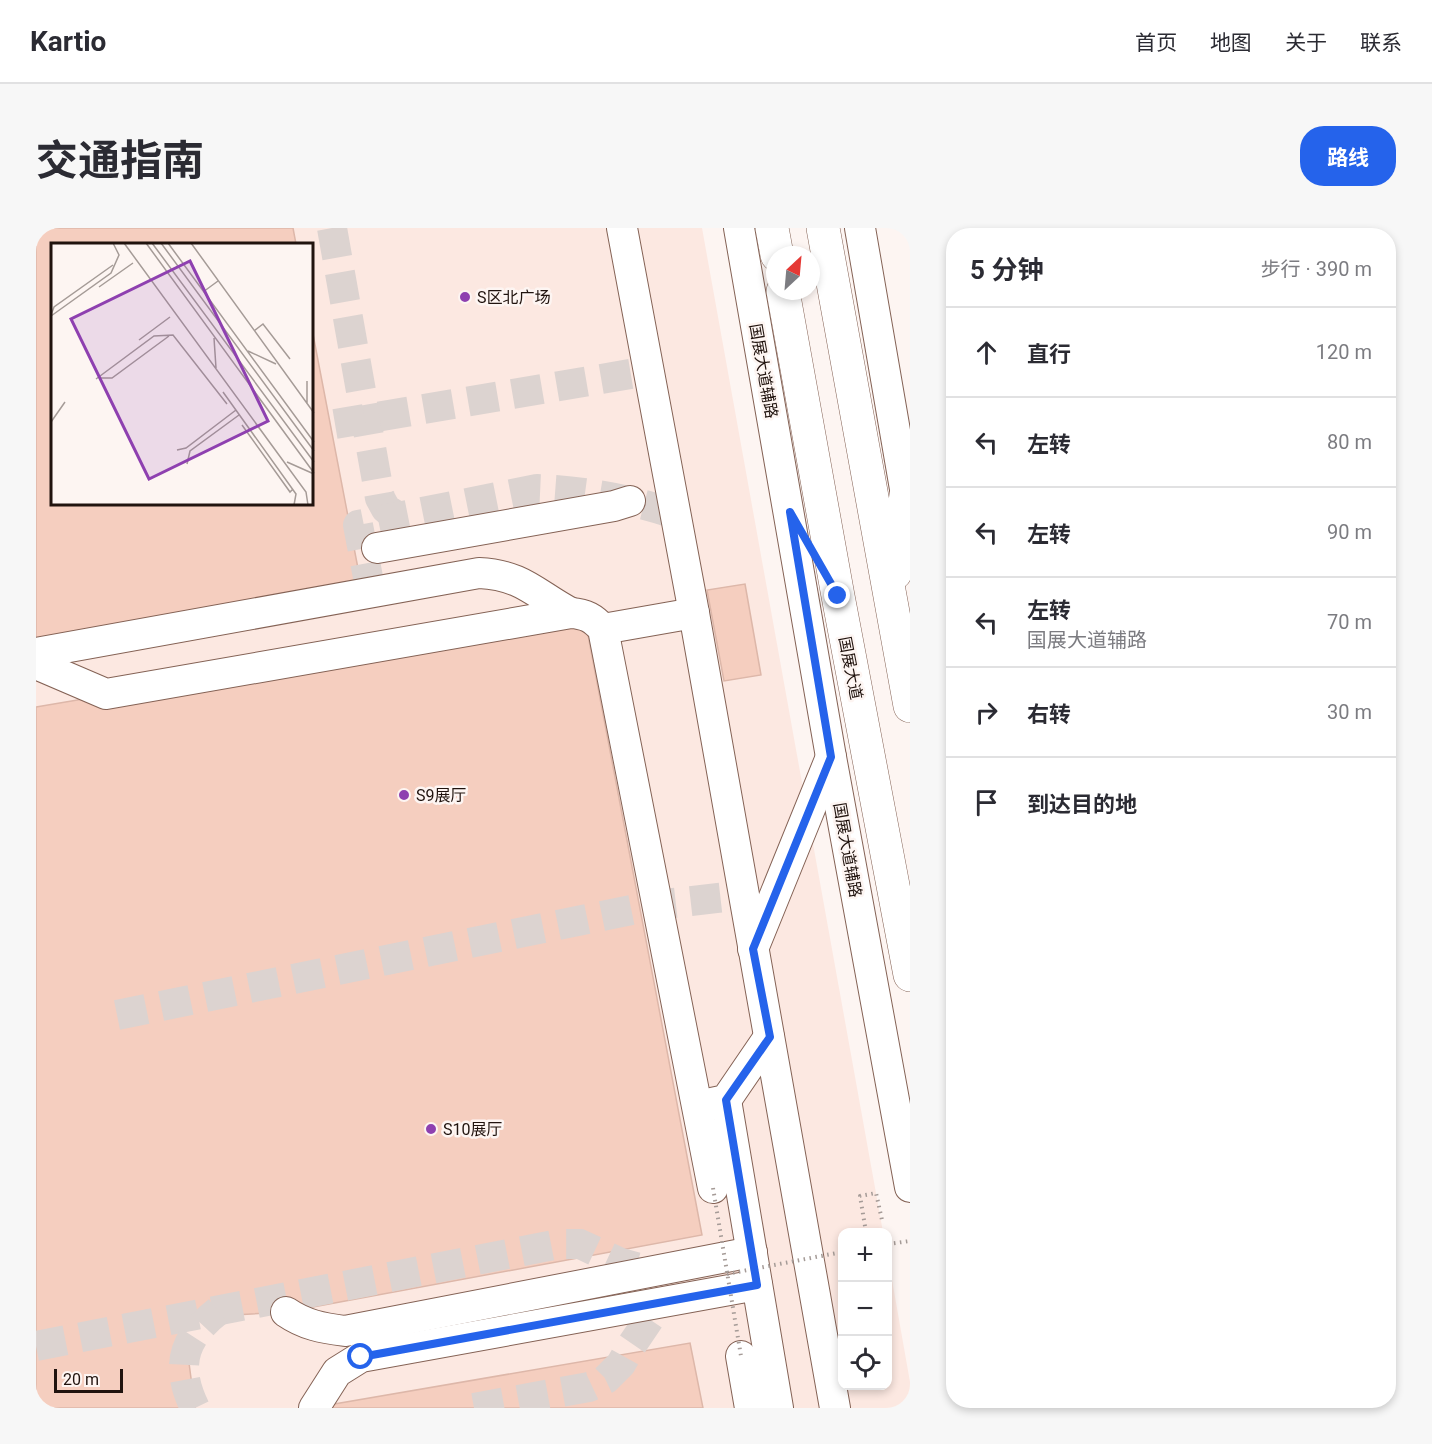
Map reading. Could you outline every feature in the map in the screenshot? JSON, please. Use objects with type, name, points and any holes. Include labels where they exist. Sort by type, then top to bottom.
[{"type":"main road","points":[[772,228],[775,246]]},
{"type":"main road","points":[[823,228],[910,706]]},
{"type":"main road","name":"国展大道","points":[[785,300],[910,975]]},
{"type":"main road","points":[[891,602],[908,506]]},
{"type":"street","points":[[622,228],[694,613],[835,1408]]},
{"type":"street","name":"国展大道辅路","points":[[739,228],[831,757],[910,1187]]},
{"type":"street","points":[[860,228],[904,450],[908,506]]},
{"type":"street","points":[[377,548],[614,506],[630,501]]},
{"type":"street","points":[[790,512],[838,596]]},
{"type":"street","points":[[36,653],[479,573],[500,574],[519,581],[571,613]]},
{"type":"street","points":[[36,664],[106,694],[571,613],[584,614],[595,620],[603,629],[713,1188]]},
{"type":"street","points":[[603,629],[694,613]]},
{"type":"street","points":[[753,949],[831,757]]},
{"type":"street","points":[[698,1106],[726,1100],[770,1037]]},
{"type":"street","points":[[726,1100],[778,1408]]},
{"type":"street","points":[[286,1312],[298,1321],[317,1328],[345,1330],[752,1252]]},
{"type":"street","points":[[314,1408],[337,1372],[361,1357],[757,1285]]},
{"type":"street","points":[[741,1356],[750,1408]]},
{"type":"path","points":[[713,1188],[741,1356]]},
{"type":"path","points":[[865,1228],[860,1196],[876,1193],[882,1220]]},
{"type":"path","points":[[892,1243],[910,1241]]},
{"type":"path","points":[[727,1274],[838,1253]]},
{"type":"shaded area","points":[[36,228],[702,228],[882,1228],[838,1228],[838,1390],[892,1390],[892,1280],[910,1382],[910,1408],[36,1408]]},
{"type":"building","points":[[36,228],[293,228],[296,243],[51,243],[51,506],[314,506],[314,339],[361,584],[36,652]]},
{"type":"building","points":[[745,584],[761,675],[724,681],[707,590]]},
{"type":"building","points":[[584,614],[702,1235],[286,1312],[183,1318],[195,1408],[36,1408],[36,707]]},
{"type":"building","points":[[690,1343],[703,1408],[311,1408]]},
{"type":"tunnel","points":[[332,228],[380,498],[386,509],[399,517]]},
{"type":"tunnel","points":[[335,424],[648,371]]},
{"type":"tunnel","points":[[371,593],[358,525],[537,489],[607,497],[675,514]]},
{"type":"tunnel","points":[[117,1015],[656,905],[744,895]]},
{"type":"tunnel","points":[[36,1346],[559,1244],[580,1244],[621,1263],[650,1271]]},
{"type":"tunnel","points":[[474,1408],[589,1387],[606,1379],[621,1364],[661,1302]]},
{"type":"tunnel","points":[[195,1408],[185,1379],[186,1355],[196,1332],[218,1311]]},
{"type":"place","name":"S区北广场","points":[[465,297]]},
{"type":"place","name":"S9展厅","points":[[404,795]]},
{"type":"place","name":"S10展厅","points":[[431,1129]]},
{"type":"route","points":[[361,1357],[757,1285],[726,1100],[770,1037],[753,949],[831,757],[790,512],[838,596]]}]
